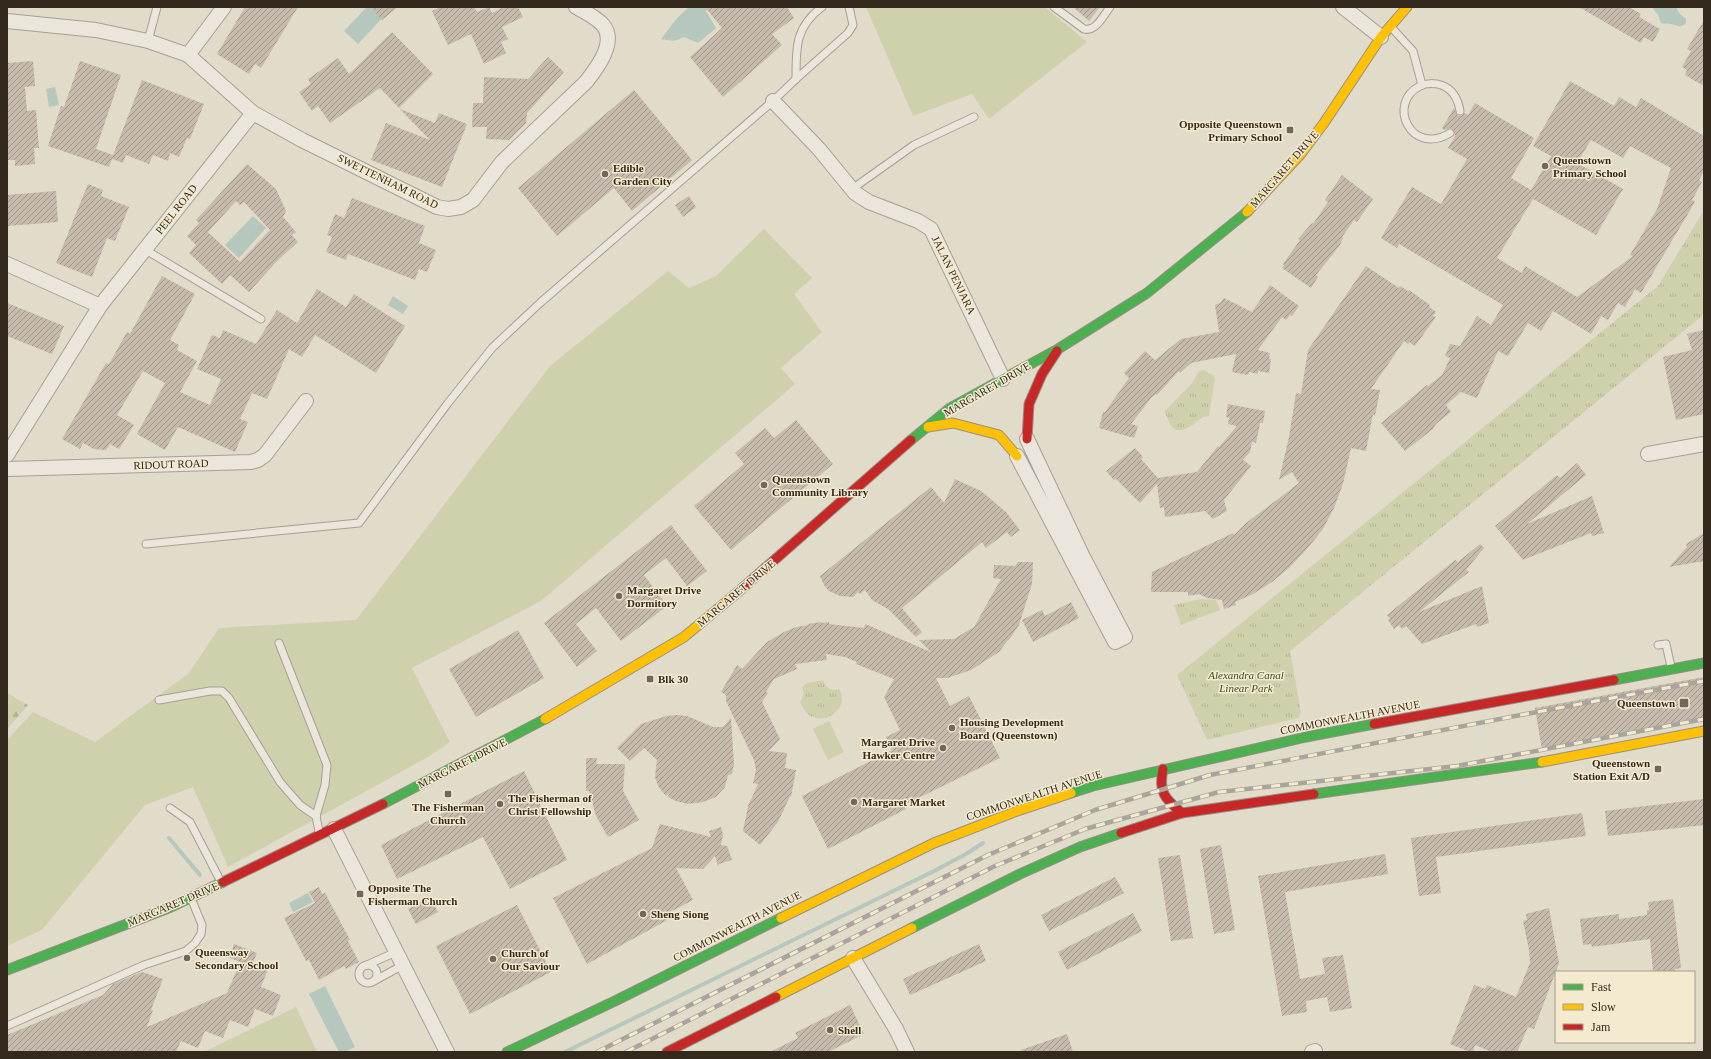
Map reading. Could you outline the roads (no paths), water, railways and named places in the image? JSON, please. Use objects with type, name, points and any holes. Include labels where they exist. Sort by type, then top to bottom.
[{"type":"main road","name":"MARGARET DRIVE","points":[[7,970],[171,907],[334,829],[516,736],[572,705],[684,637],[768,566],[926,427],[950,408],[1058,349],[1147,293],[1243,216],[1300,155],[1324,123],[1386,32],[1407,7]]},
{"type":"main road","points":[[1027,439],[1029,404],[1042,374],[1058,349]]},
{"type":"main road","points":[[926,427],[953,423],[978,428],[999,435],[1017,456]]},
{"type":"main road","name":"COMMONWEALTH AVENUE","points":[[507,1052],[615,1001],[806,904],[934,843],[1017,811],[1093,786],[1321,734],[1704,664]]},
{"type":"main road","points":[[667,1052],[1000,884],[1080,847],[1182,813],[1367,786],[1524,766],[1704,731]]},
{"type":"main road","points":[[1163,769],[1160,780],[1162,794],[1182,813]]},
{"type":"street","points":[[188,56],[224,7]]},
{"type":"street","name":"SWETTENHAM ROAD","points":[[7,21],[96,30],[148,41],[188,56],[253,113],[302,140],[438,207],[448,208],[461,207],[473,200],[502,162],[586,82],[597,67],[604,55],[608,35],[603,25],[590,14],[576,7]]},
{"type":"street","points":[[1343,7],[1386,32]]},
{"type":"street","name":"JALAN PENJARA","points":[[773,102],[819,149],[856,193],[869,202],[918,221],[931,230],[1003,379]]},
{"type":"street","name":"PEEL ROAD","points":[[7,455],[100,306],[253,113]]},
{"type":"street","points":[[7,264],[100,306]]},
{"type":"street","name":"RIDOUT ROAD","points":[[7,469],[252,462],[266,455],[306,401]]},
{"type":"street","points":[[1017,456],[1115,642],[1125,637],[1027,439]]},
{"type":"street","points":[[1648,454],[1704,444]]},
{"type":"street","points":[[334,829],[447,1052]]},
{"type":"street","points":[[853,958],[896,1029],[907,1052]]},
{"type":"lane","points":[[148,41],[157,7]]},
{"type":"lane","points":[[796,79],[796,46],[801,30],[822,7]]},
{"type":"lane","points":[[146,544],[359,523],[448,403],[492,348],[539,304],[773,102],[796,79],[848,33],[853,25],[848,7]]},
{"type":"lane","points":[[1054,7],[1084,29],[1088,30],[1093,28],[1110,7]]},
{"type":"lane","points":[[1386,32],[1404,39],[1413,51],[1422,85]]},
{"type":"lane","points":[[1450,133],[1442,138],[1434,140],[1425,139],[1417,135],[1410,129],[1406,121],[1404,112],[1405,103],[1409,95],[1416,89],[1422,85],[1432,83],[1441,85],[1448,89],[1457,98],[1460,111]]},
{"type":"lane","points":[[852,189],[914,145],[974,117]]},
{"type":"lane","points":[[144,249],[260,319]]},
{"type":"lane","points":[[279,643],[327,764],[326,785],[316,816],[320,835]]},
{"type":"lane","points":[[1658,645],[1666,644],[1671,670]]},
{"type":"lane","points":[[159,700],[210,691],[222,692],[229,698],[280,782],[300,805],[316,816]]},
{"type":"lane","points":[[170,808],[190,822],[221,883]]},
{"type":"lane","points":[[7,1026],[144,965],[186,951],[195,943],[201,934],[198,914],[191,898]]},
{"type":"lane","points":[[396,952],[367,965],[360,970],[359,978],[366,983],[374,981],[403,966]]},
{"type":"lane","points":[[367,965],[373,967],[377,972],[374,981]]},
{"type":"waterway","points":[[169,838],[200,875]]},
{"type":"waterway","points":[[565,1052],[934,871],[983,843]]},
{"type":"railway","points":[[597,1052],[988,855],[1095,810],[1210,775],[1704,681]]},
{"type":"railway","points":[[626,1052],[995,866],[1085,829],[1219,792],[1457,766],[1704,719]]},
{"type":"place","name":"Opposite Queenstown Primary School","points":[[1290,130]]},
{"type":"place","name":"Queenstown Primary School","points":[[1545,166]]},
{"type":"place","name":"Edible Garden City","points":[[605,174]]},
{"type":"place","name":"Queenstown Community Library","points":[[764,485]]},
{"type":"place","name":"Margaret Drive Dormitory","points":[[619,596]]},
{"type":"place","name":"Blk 30","points":[[650,679]]},
{"type":"place","name":"Queenstown","points":[[1684,703]]},
{"type":"place","name":"Housing Development Board (Queenstown)","points":[[952,728]]},
{"type":"place","name":"Margaret Drive Hawker Centre","points":[[943,748]]},
{"type":"place","name":"Queenstown Station Exit A/D","points":[[1658,769]]},
{"type":"place","name":"The Fisherman Church","points":[[448,794]]},
{"type":"place","name":"Margaret Market","points":[[854,802]]},
{"type":"place","name":"The Fisherman of Christ Fellowship","points":[[500,804]]},
{"type":"place","name":"Opposite The Fisherman Church","points":[[360,894]]},
{"type":"place","name":"Sheng Siong","points":[[643,914]]},
{"type":"place","name":"Queensway Secondary School","points":[[187,958]]},
{"type":"place","name":"Church of Our Saviour","points":[[493,959]]},
{"type":"place","name":"Shell","points":[[830,1030]]},
{"type":"park label","name":"Alexandra Canal Linear Park","points":[[1246,681]]}]
